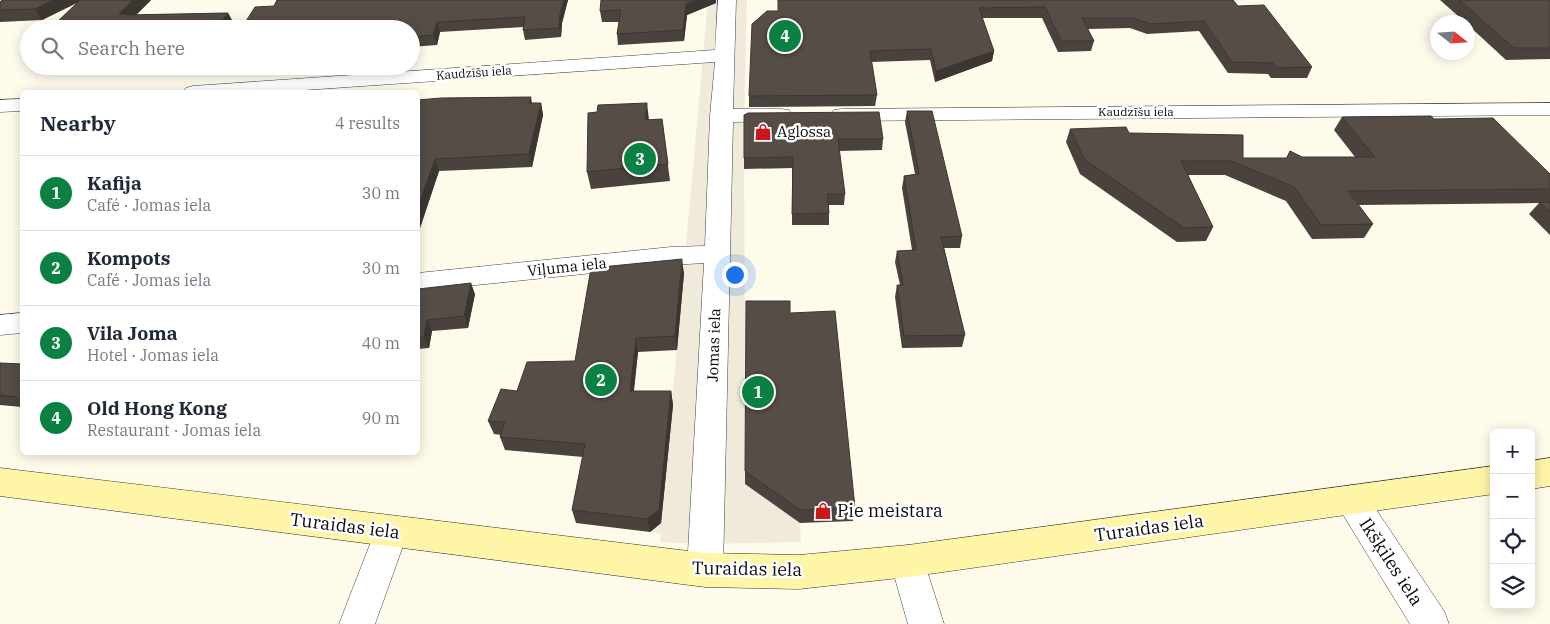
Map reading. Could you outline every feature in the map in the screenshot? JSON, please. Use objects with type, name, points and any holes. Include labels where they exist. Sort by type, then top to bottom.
[{"type":"street","name":"Jomas iela","points":[[705,570],[721,116],[727,0]]},
{"type":"street","name":"Kaudzīšu iela","points":[[223,90],[724,55]]},
{"type":"street","points":[[0,106],[20,105]]},
{"type":"street","name":"Kaudzīšu iela","points":[[826,115],[1550,109]]},
{"type":"street","points":[[721,116],[796,115]]},
{"type":"street","name":"Viļuma iela","points":[[420,282],[671,256],[717,254]]},
{"type":"street","points":[[0,325],[20,323]]},
{"type":"street","points":[[1535,474],[1550,472]]},
{"type":"street","name":"Turaidas iela","points":[[0,482],[705,570],[799,572],[908,561],[1490,481]]},
{"type":"street","name":"Ikšķiles iela","points":[[1351,500],[1431,624]]},
{"type":"street","points":[[357,624],[391,532]]},
{"type":"street","points":[[908,561],[926,624]]},
{"type":"shaded area","points":[[708,0],[747,0],[744,126],[745,367],[800,523],[801,542],[706,544],[660,542],[661,534],[650,532],[661,523]]},
{"type":"building","points":[[2,0],[53,0],[35,9],[0,10],[0,2]]},
{"type":"building","points":[[80,0],[133,0],[119,14],[128,14],[126,15],[228,13],[223,20],[59,20]]},
{"type":"building","points":[[277,0],[564,0],[560,13],[559,28],[523,30],[525,17],[437,22],[433,35],[420,36],[420,20],[247,20],[255,7],[274,6]]},
{"type":"building","points":[[601,0],[696,0],[686,4],[683,30],[617,34],[621,10],[600,11]]},
{"type":"building","points":[[778,0],[1233,0],[1238,6],[1264,5],[1312,67],[1276,68],[1273,63],[1232,62],[1204,21],[1151,24],[1133,18],[1082,18],[1094,41],[1061,41],[1045,7],[979,8],[994,51],[936,71],[931,49],[870,51],[877,95],[749,96],[752,24],[767,11],[778,11]]},
{"type":"building","points":[[1459,0],[1550,0],[1550,48],[1514,48]]},
{"type":"building","points":[[531,97],[529,103],[541,103],[529,154],[435,159],[420,201],[420,100]]},
{"type":"building","points":[[647,103],[645,120],[662,119],[668,164],[587,172],[588,113],[597,112],[598,105]]},
{"type":"building","points":[[907,111],[932,111],[962,236],[941,237],[965,335],[904,336],[897,285],[903,285],[897,251],[916,250],[904,176],[919,174]]},
{"type":"building","points":[[879,112],[883,139],[838,139],[845,194],[827,194],[829,213],[792,214],[793,157],[744,158],[744,115],[748,113]]},
{"type":"building","points":[[1431,116],[1434,119],[1493,118],[1550,174],[1550,189],[1348,191],[1373,224],[1321,225],[1294,187],[1231,161],[1181,161],[1213,227],[1184,228],[1085,160],[1070,129],[1126,127],[1129,133],[1243,135],[1243,158],[1287,158],[1290,151],[1302,157],[1375,157],[1342,117]]},
{"type":"building","points":[[1539,202],[1550,202],[1550,212]]},
{"type":"building","points":[[682,259],[675,336],[636,338],[630,391],[671,391],[659,510],[647,519],[572,510],[585,444],[500,437],[505,422],[488,421],[501,389],[517,391],[527,362],[575,361],[591,268]]},
{"type":"building","points":[[471,283],[464,316],[427,320],[424,337],[420,337],[420,289]]},
{"type":"building","points":[[746,301],[790,301],[790,313],[835,311],[855,508],[800,510],[745,471]]},
{"type":"building","points":[[0,363],[20,364],[20,400],[16,397],[0,395]]},
{"type":"place","name":"Old Hong Kong","points":[[785,36]]},
{"type":"place","name":"Aglossa","points":[[763,132]]},
{"type":"place","name":"Vila Joma","points":[[640,159]]},
{"type":"place","name":"Kompots","points":[[601,380]]},
{"type":"place","name":"Kafija","points":[[758,392]]},
{"type":"place","name":"Pie meistara","points":[[823,511]]}]
